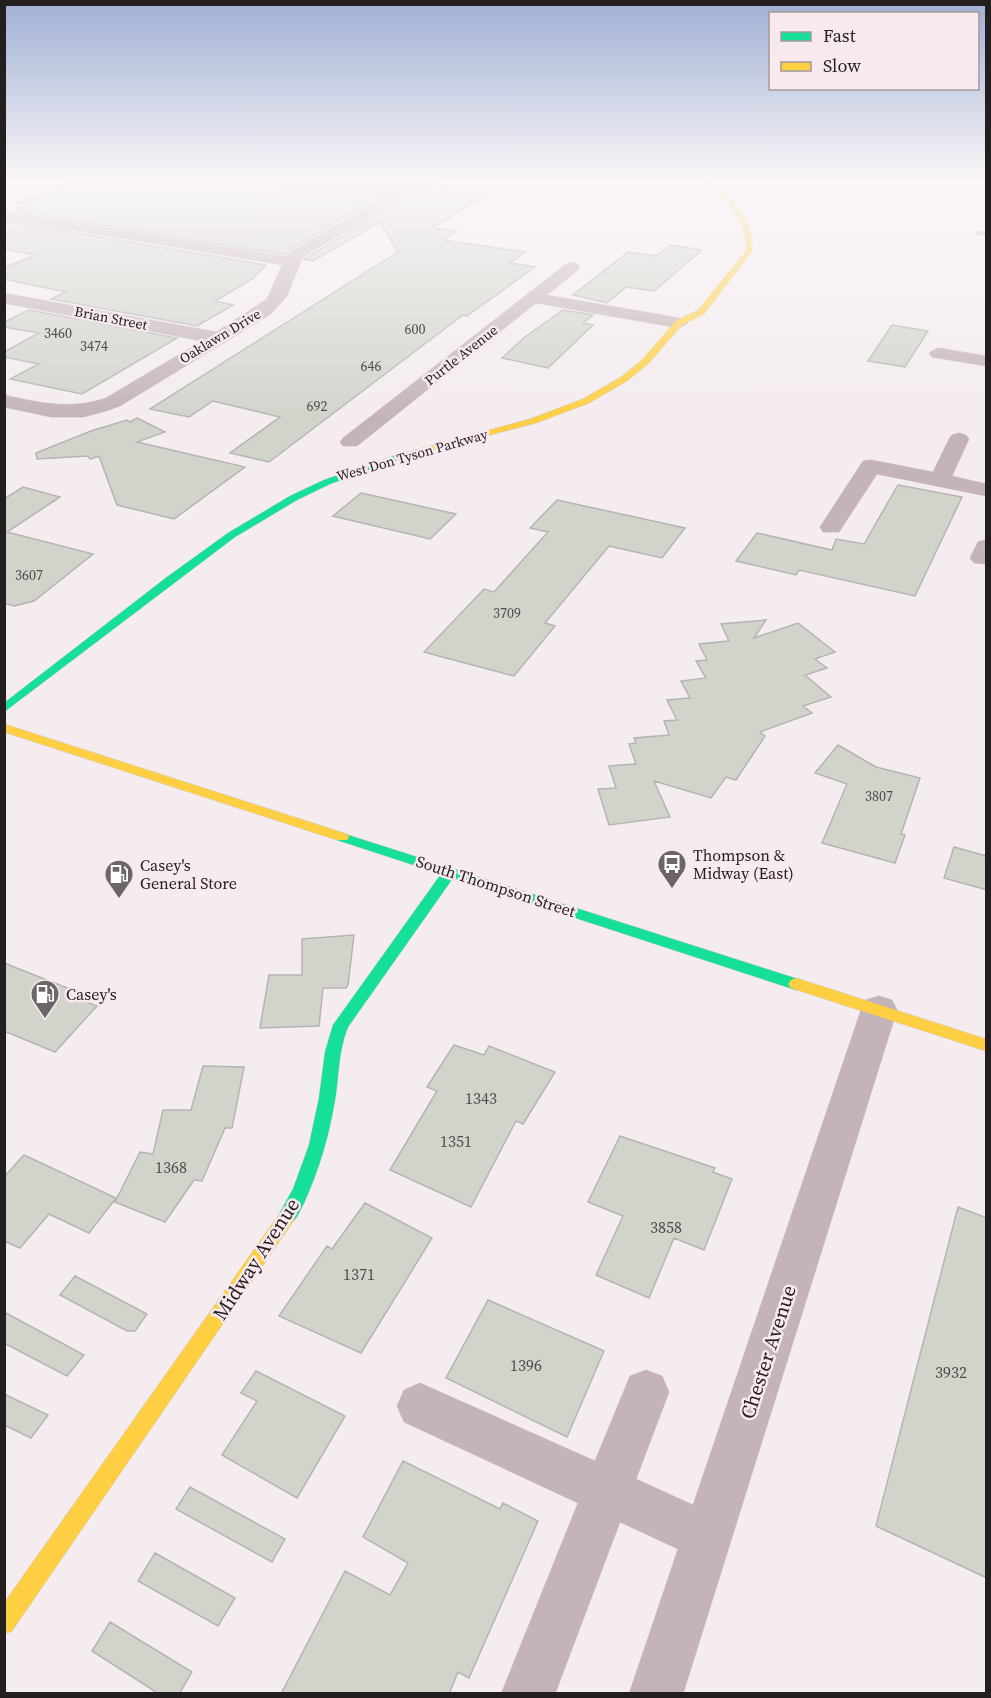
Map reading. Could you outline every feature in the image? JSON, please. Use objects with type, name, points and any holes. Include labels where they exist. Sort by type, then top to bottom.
[{"type":"main road","name":"West Don Tyson Parkway","points":[[4,709],[221,540],[270,509],[348,474],[387,460],[534,421],[586,400],[631,373],[679,316],[701,312],[743,259]]},
{"type":"main road","name":"South Thompson Street","points":[[4,728],[987,1045]]},
{"type":"main road","name":"Midway Avenue","points":[[4,1623],[251,1272],[292,1209],[315,1151],[327,1099],[334,1040],[341,1025],[451,871]]},
{"type":"street","points":[[273,259],[290,262],[293,259]]},
{"type":"street","name":"Oaklawn Drive","points":[[4,401],[51,411],[83,411],[113,402],[275,302],[281,294],[290,262]]},
{"type":"street","name":"Purtle Avenue","points":[[350,442],[572,267]]},
{"type":"street","name":"Brian Street","points":[[4,298],[217,338]]},
{"type":"street","points":[[534,298],[679,316]]},
{"type":"street","points":[[928,370],[949,336]]},
{"type":"street","points":[[938,353],[987,361]]},
{"type":"street","points":[[940,480],[959,439]]},
{"type":"street","points":[[831,527],[871,466],[987,490]]},
{"type":"street","name":"Chester Avenue","points":[[656,1694],[879,1010]]},
{"type":"street","points":[[528,1694],[646,1392]]},
{"type":"street","points":[[420,1406],[707,1537]]},
{"type":"building","points":[[25,259],[232,259],[266,265],[252,279],[215,301],[233,305],[197,326],[51,299],[66,292],[4,279],[4,268]]},
{"type":"building","points":[[387,259],[515,259],[510,263],[535,267],[467,316],[463,315],[269,462],[230,453],[280,417],[213,401],[189,417],[150,409]]},
{"type":"building","points":[[619,259],[691,259],[654,291],[626,287],[607,303],[573,295]]},
{"type":"building","points":[[29,310],[177,338],[82,394],[10,379],[39,364],[4,357],[4,352],[39,333],[4,327],[4,322]]},
{"type":"building","points":[[563,310],[593,315],[583,323],[593,325],[548,368],[502,358],[525,337]]},
{"type":"building","points":[[892,325],[928,331],[905,367],[868,361]]},
{"type":"building","points":[[137,418],[165,432],[137,442],[245,467],[174,519],[117,505],[99,456],[90,459],[88,456],[37,459],[36,453],[91,431],[127,420],[130,422]]},
{"type":"building","points":[[898,485],[962,497],[915,596],[799,570],[796,575],[736,561],[757,533],[832,550],[836,539],[864,544]]},
{"type":"building","points":[[23,487],[60,497],[7,532],[93,554],[34,601],[14,606],[4,603],[4,499]]},
{"type":"building","points":[[361,493],[456,514],[430,539],[333,516]]},
{"type":"building","points":[[557,500],[685,528],[662,558],[609,546],[545,623],[555,626],[514,676],[424,652],[484,589],[494,592],[548,532],[530,528]]},
{"type":"building","points":[[766,620],[754,638],[798,623],[835,652],[815,659],[827,668],[805,675],[831,697],[803,706],[812,713],[760,732],[765,736],[736,780],[726,777],[711,798],[654,781],[670,817],[609,825],[598,789],[616,788],[609,766],[636,764],[629,744],[636,743],[634,738],[669,735],[664,721],[677,720],[667,700],[690,698],[681,681],[706,678],[696,661],[707,660],[699,644],[729,641],[721,624]]},
{"type":"building","points":[[838,745],[876,767],[920,778],[901,834],[905,835],[895,863],[822,843],[847,784],[815,773]]},
{"type":"building","points":[[954,847],[987,856],[987,890],[944,878]]},
{"type":"building","points":[[354,935],[348,985],[346,988],[323,988],[319,1026],[260,1028],[269,975],[302,975],[302,939]]},
{"type":"building","name":"Casey's","points":[[4,963],[70,989],[65,994],[97,1006],[55,1052],[4,1031]]},
{"type":"building","points":[[454,1045],[484,1055],[489,1046],[555,1072],[523,1124],[516,1121],[471,1207],[390,1170],[437,1091],[427,1087]]},
{"type":"building","points":[[203,1066],[244,1067],[232,1128],[225,1128],[202,1181],[194,1180],[165,1222],[115,1202],[140,1152],[153,1154],[163,1110],[191,1110]]},
{"type":"building","points":[[620,1136],[715,1168],[713,1172],[732,1179],[704,1250],[674,1238],[649,1298],[596,1275],[623,1216],[588,1202]]},
{"type":"building","points":[[24,1155],[116,1198],[89,1233],[49,1214],[20,1248],[4,1241],[4,1177]]},
{"type":"building","points":[[365,1203],[432,1238],[361,1353],[279,1316],[327,1246],[332,1249]]},
{"type":"building","points":[[958,1207],[987,1218],[987,1578],[876,1526]]},
{"type":"building","points":[[75,1276],[147,1314],[135,1331],[127,1331],[60,1295]]},
{"type":"building","points":[[488,1300],[604,1351],[567,1437],[446,1378]]},
{"type":"building","points":[[4,1312],[84,1355],[67,1376],[4,1343]]},
{"type":"building","points":[[256,1371],[345,1416],[297,1498],[222,1455],[257,1401],[241,1393]]},
{"type":"building","points":[[4,1394],[48,1415],[31,1438],[4,1425]]},
{"type":"building","points":[[403,1461],[500,1509],[503,1503],[538,1521],[469,1678],[458,1672],[449,1694],[281,1694],[345,1571],[390,1595],[408,1563],[363,1537]]},
{"type":"building","points":[[190,1487],[285,1539],[272,1562],[176,1509]]},
{"type":"building","points":[[155,1553],[235,1598],[218,1626],[138,1581]]},
{"type":"building","points":[[110,1622],[192,1672],[179,1694],[159,1694],[92,1651]]},
{"type":"traffic: fast","points":[[4,709],[231,535],[294,498],[327,482],[400,457]]},
{"type":"traffic: fast","points":[[342,837],[796,984]]},
{"type":"traffic: fast","points":[[286,1218],[301,1191],[317,1145],[327,1098],[333,1052],[341,1025],[451,871]]},
{"type":"traffic: slow","points":[[400,457],[533,421],[586,401],[624,379],[645,362],[679,323],[701,312],[743,259]]},
{"type":"traffic: slow","points":[[4,728],[342,837]]},
{"type":"traffic: slow","points":[[796,984],[986,1045]]},
{"type":"traffic: slow","points":[[4,1623],[286,1218]]},
{"type":"place","name":"Thompson & Midway (East)","points":[[672,890]]},
{"type":"place","name":"Casey's General Store","points":[[119,900]]},
{"type":"place","name":"Casey's","points":[[45,1020]]}]
